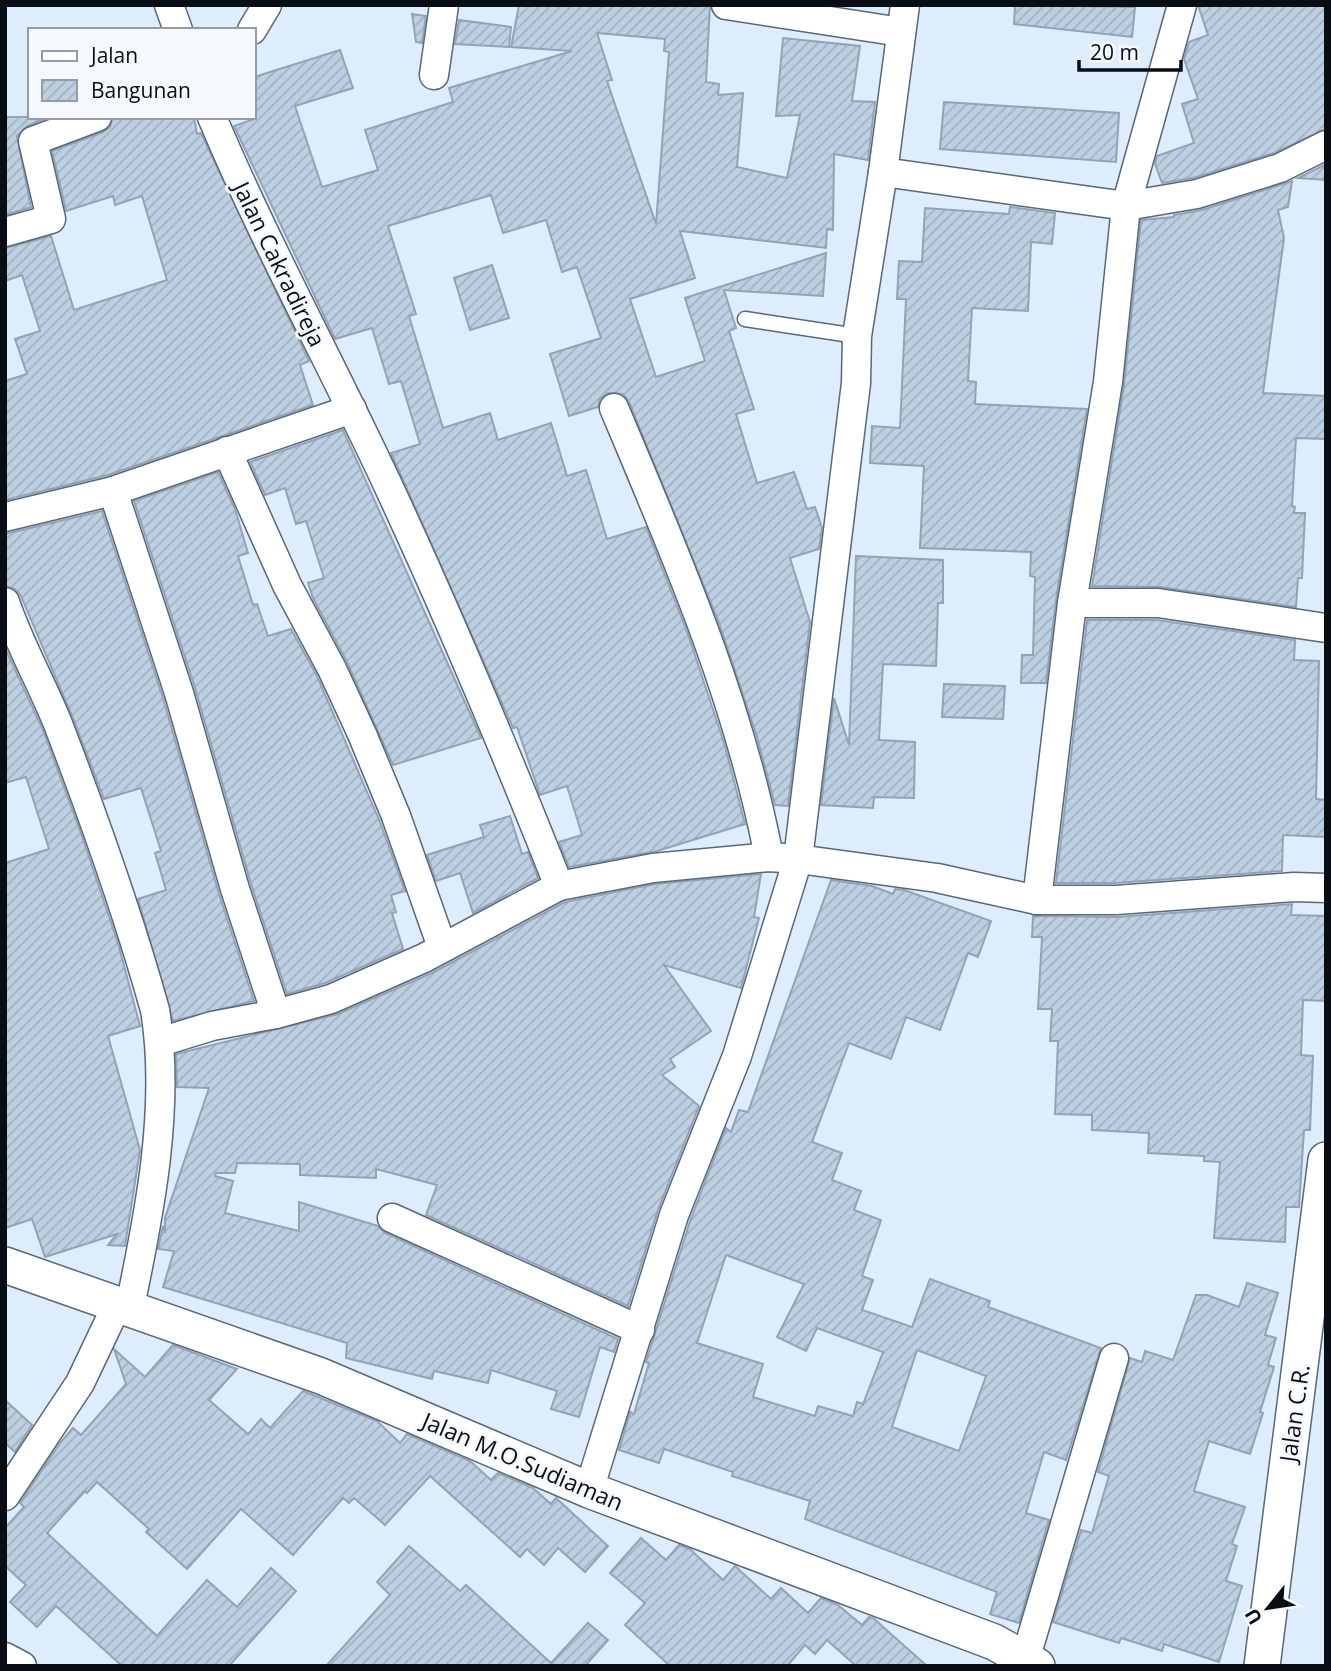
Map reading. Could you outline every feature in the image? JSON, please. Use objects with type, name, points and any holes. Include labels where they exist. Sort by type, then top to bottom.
[{"type":"street","points":[[169,5],[177,28]]},
{"type":"street","points":[[253,28],[267,5]]},
{"type":"street","points":[[434,75],[444,5]]},
{"type":"street","points":[[589,1490],[674,1215],[737,1056],[798,859],[856,383],[857,336],[883,172],[903,19],[726,5]]},
{"type":"street","points":[[1037,900],[1072,603],[1108,382],[1126,206],[1182,5]]},
{"type":"street","points":[[5,232],[51,219],[33,141],[92,119]]},
{"type":"street","name":"Jalan Cakradireja","points":[[213,119],[248,202],[352,409],[450,622],[559,886]]},
{"type":"street","points":[[883,172],[1126,206],[1198,194],[1280,167],[1326,145]]},
{"type":"street","points":[[614,408],[655,500],[710,644],[758,796],[769,857]]},
{"type":"street","points":[[5,517],[113,491],[352,409]]},
{"type":"street","points":[[227,451],[287,585],[332,669],[362,734],[396,816],[442,947]]},
{"type":"street","points":[[113,491],[179,693],[235,889],[275,1014]]},
{"type":"street","points":[[5,602],[29,664],[56,720],[96,824],[139,955],[160,1042],[151,1205],[123,1308],[80,1383],[5,1496]]},
{"type":"street","points":[[1072,603],[1158,603],[1326,628]]},
{"type":"street","points":[[160,1042],[212,1026],[275,1014],[340,995],[442,947],[559,886],[653,868],[769,857],[798,859],[937,878],[1037,900],[1116,900],[1294,887],[1326,888]]},
{"type":"street","name":"Jalan C.R.","points":[[1262,1666],[1326,1160]]},
{"type":"street","points":[[392,1218],[640,1330]]},
{"type":"street","name":"Jalan M.O.Sudiaman","points":[[5,1265],[321,1376],[589,1490],[994,1642],[1031,1663]]},
{"type":"street","points":[[1031,1663],[1114,1358]]},
{"type":"street","points":[[5,1657],[22,1666]]},
{"type":"lane","points":[[745,319],[857,336]]},
{"type":"building","points":[[519,5],[710,5],[706,82],[719,84],[718,95],[743,93],[737,167],[787,178],[800,115],[776,116],[783,38],[860,46],[852,101],[875,102],[868,160],[834,154],[833,230],[827,229],[826,248],[680,231],[695,278],[630,299],[656,377],[705,361],[685,298],[826,253],[823,296],[724,290],[736,328],[729,331],[754,409],[736,414],[757,483],[794,472],[807,509],[815,507],[822,528],[819,549],[790,558],[810,622],[788,806],[775,805],[757,737],[719,623],[629,402],[623,394],[608,393],[600,399],[598,407],[569,416],[550,354],[601,338],[577,267],[562,272],[546,220],[503,233],[491,195],[388,226],[416,314],[409,316],[443,428],[490,413],[498,440],[551,423],[567,476],[586,470],[607,539],[646,527],[688,634],[725,746],[745,824],[657,851],[569,867],[559,842],[582,835],[567,786],[540,795],[517,727],[513,728],[391,453],[420,444],[401,381],[389,384],[372,328],[335,339],[234,126],[256,119],[256,76],[340,50],[353,88],[295,106],[322,187],[378,170],[365,130],[453,102],[449,88],[572,51],[511,47]],"holes":[[[597,33],[665,39],[664,51],[669,52],[656,224],[607,81],[612,80]]]},
{"type":"building","points":[[1015,5],[1135,7],[1132,37],[1014,24]]},
{"type":"building","points":[[1198,5],[1326,5],[1326,129],[1274,153],[1193,178],[1162,183],[1155,164],[1157,156],[1194,143],[1182,104],[1198,99],[1184,59],[1189,42],[1208,35]]},
{"type":"building","points":[[412,14],[426,16],[422,43],[416,42]]},
{"type":"building","points":[[459,20],[511,27],[509,47],[455,44]]},
{"type":"building","points":[[944,102],[1119,113],[1116,162],[940,149]]},
{"type":"building","points":[[5,117],[44,119],[27,126],[17,136],[31,207],[5,215]]},
{"type":"building","points":[[112,119],[194,119],[197,134],[201,133],[309,361],[300,365],[313,405],[108,475],[5,500],[5,381],[27,374],[15,339],[40,331],[22,275],[5,281],[5,248],[51,236],[74,310],[167,280],[142,196],[115,205],[113,196],[66,211],[52,151],[110,127]]},
{"type":"building","points":[[1326,164],[1326,180],[1298,178]]},
{"type":"building","points":[[1292,181],[1288,207],[1278,210],[1284,238],[1263,393],[1326,396],[1326,439],[1296,438],[1292,506],[1295,507],[1294,513],[1305,513],[1302,578],[1298,578],[1296,607],[1160,587],[1092,586],[1124,385],[1141,220],[1174,217],[1202,210]]},
{"type":"building","points":[[1010,207],[1055,213],[1052,244],[1031,242],[1028,311],[972,308],[968,381],[976,382],[975,404],[1087,409],[1056,600],[1046,683],[1021,683],[1022,655],[1033,655],[1035,577],[1030,576],[1031,552],[920,548],[924,466],[870,463],[872,426],[900,428],[906,299],[897,299],[899,261],[922,262],[925,208],[1009,214]]},
{"type":"building","points":[[492,265],[509,318],[470,330],[454,278]]},
{"type":"building","points":[[343,430],[481,738],[393,765],[347,662],[313,598],[308,583],[324,578],[306,521],[296,524],[285,488],[265,495],[250,462]]},
{"type":"building","points":[[218,472],[235,509],[248,553],[238,556],[253,605],[257,604],[268,636],[291,629],[317,676],[380,822],[405,891],[391,895],[396,912],[392,913],[403,949],[325,983],[287,994],[251,884],[195,688],[134,501]]},
{"type":"building","points":[[102,511],[163,698],[219,894],[254,1001],[173,1021],[138,899],[166,890],[155,853],[161,851],[141,788],[104,799],[21,596],[15,589],[5,586],[5,534]]},
{"type":"building","points":[[856,556],[943,560],[943,603],[938,603],[936,666],[883,664],[879,740],[915,742],[914,798],[874,797],[873,808],[821,805],[834,698],[849,745]]},
{"type":"building","points":[[1087,620],[1157,620],[1295,640],[1294,660],[1319,661],[1316,799],[1326,800],[1326,837],[1283,835],[1282,871],[1115,883],[1056,883]]},
{"type":"building","points":[[5,648],[43,730],[82,836],[118,943],[140,1026],[108,1036],[140,1150],[125,1246],[108,1245],[117,1234],[45,1257],[32,1219],[5,1228],[5,863],[49,849],[26,777],[5,783]]},
{"type":"building","points":[[944,684],[1005,686],[1003,719],[942,717]]},
{"type":"building","points":[[510,816],[522,854],[528,852],[538,878],[473,913],[460,873],[436,881],[427,855],[484,837],[480,825]]},
{"type":"building","points":[[761,874],[754,917],[759,918],[741,988],[664,965],[711,1031],[670,1059],[675,1067],[662,1075],[699,1106],[658,1210],[628,1306],[426,1215],[437,1185],[376,1169],[376,1178],[300,1175],[300,1164],[237,1163],[235,1173],[216,1173],[215,1176],[233,1181],[225,1213],[299,1231],[299,1202],[378,1226],[385,1233],[618,1339],[614,1352],[600,1347],[579,1417],[551,1409],[557,1391],[491,1370],[488,1383],[434,1371],[432,1379],[346,1358],[347,1343],[163,1287],[174,1251],[158,1249],[163,1226],[165,1233],[165,1218],[209,1088],[177,1087],[176,1054],[338,1014],[432,973],[565,902],[655,884]]},
{"type":"building","points":[[831,880],[872,886],[893,894],[895,889],[904,890],[991,921],[978,957],[968,953],[940,1030],[906,1017],[891,1059],[849,1043],[812,1142],[842,1153],[832,1180],[861,1191],[854,1210],[881,1220],[862,1276],[873,1280],[862,1310],[912,1327],[930,1279],[990,1301],[988,1307],[1101,1348],[1066,1460],[1044,1452],[1026,1513],[1049,1520],[1019,1623],[990,1614],[997,1592],[805,1519],[810,1501],[732,1476],[733,1472],[664,1449],[659,1463],[619,1450],[630,1412],[634,1414],[649,1363],[646,1362],[690,1221],[726,1128],[731,1132],[739,1110],[748,1112]],"holes":[[[726,1255],[804,1284],[777,1337],[806,1351],[817,1328],[883,1352],[863,1404],[857,1402],[853,1416],[818,1406],[815,1416],[753,1397],[763,1364],[697,1343]],[[917,1350],[986,1376],[959,1451],[892,1427]]]},
{"type":"building","points":[[1292,904],[1291,915],[1326,916],[1326,1001],[1303,1000],[1301,1055],[1313,1056],[1310,1130],[1304,1130],[1299,1207],[1286,1207],[1285,1242],[1214,1238],[1220,1162],[1204,1161],[1204,1156],[1148,1153],[1149,1133],[1092,1130],[1092,1115],[1055,1114],[1058,1041],[1050,1041],[1052,1009],[1038,1009],[1042,937],[1032,937],[1033,916],[1117,917]]},
{"type":"building","points":[[1247,1283],[1278,1293],[1265,1335],[1276,1338],[1268,1365],[1274,1367],[1260,1412],[1263,1413],[1250,1454],[1209,1441],[1194,1491],[1245,1507],[1232,1544],[1237,1546],[1226,1581],[1242,1586],[1219,1662],[1164,1644],[1162,1651],[1121,1638],[1119,1643],[1053,1622],[1081,1530],[1092,1533],[1109,1476],[1098,1472],[1130,1358],[1142,1362],[1145,1351],[1173,1360],[1196,1295],[1207,1295],[1239,1307]]},
{"type":"building","points":[[173,1345],[237,1369],[209,1400],[248,1434],[261,1419],[270,1428],[303,1391],[377,1421],[400,1443],[407,1434],[470,1461],[491,1480],[498,1473],[533,1488],[551,1504],[556,1498],[608,1546],[585,1572],[558,1548],[544,1565],[527,1549],[520,1557],[430,1476],[385,1525],[354,1498],[349,1503],[343,1498],[293,1555],[241,1509],[187,1569],[146,1532],[149,1529],[97,1482],[87,1493],[85,1491],[47,1533],[157,1636],[207,1580],[237,1607],[271,1568],[296,1591],[229,1666],[122,1666],[56,1606],[37,1627],[10,1602],[26,1585],[5,1566],[5,1528],[24,1507],[20,1503],[60,1443],[73,1428],[81,1435],[126,1384],[114,1349],[145,1377]]},
{"type":"building","points":[[5,1400],[32,1425],[15,1452],[5,1443]]},
{"type":"building","points":[[641,1538],[666,1560],[679,1545],[690,1549],[723,1580],[735,1566],[771,1599],[781,1588],[808,1613],[821,1598],[838,1605],[862,1625],[869,1617],[873,1618],[927,1666],[856,1666],[827,1640],[815,1654],[805,1645],[787,1666],[670,1666],[625,1625],[645,1603],[610,1573]]},
{"type":"building","points":[[409,1546],[460,1591],[466,1585],[551,1663],[588,1623],[608,1640],[585,1666],[326,1666],[390,1595],[377,1582]]}]
